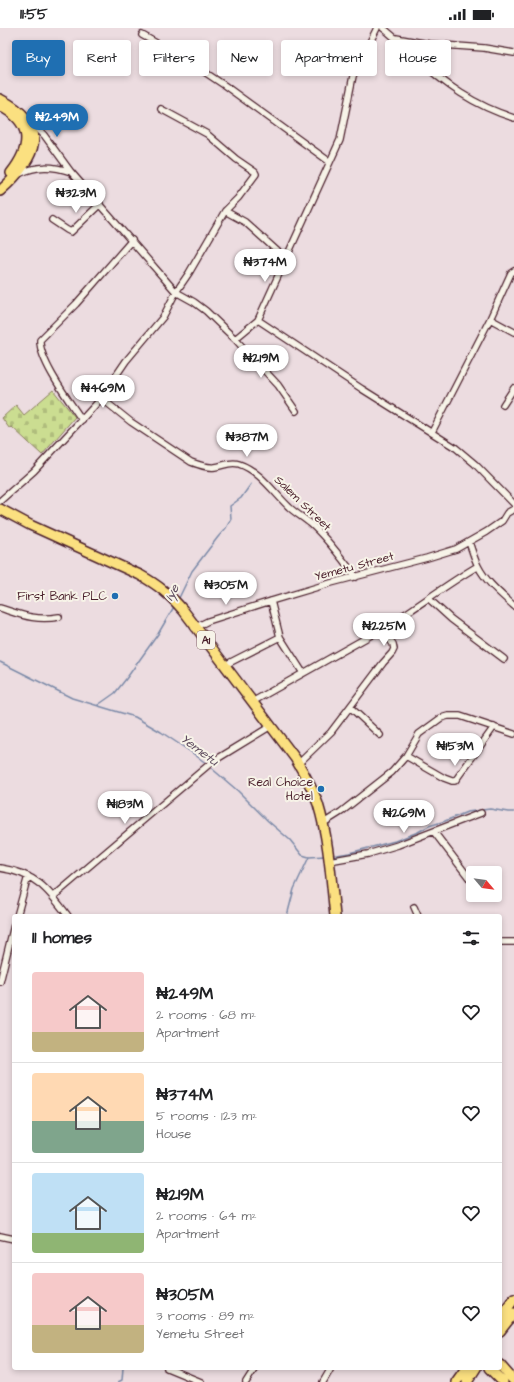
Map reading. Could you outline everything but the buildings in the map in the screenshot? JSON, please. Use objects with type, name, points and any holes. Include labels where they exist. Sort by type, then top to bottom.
[{"type":"highway","points":[[0,99],[18,110],[27,118],[32,128],[34,137],[30,156],[17,175],[0,191]]},
{"type":"highway","points":[[0,106],[19,121],[27,136],[23,155],[17,165],[0,184]]},
{"type":"highway","name":"A1","points":[[0,509],[30,526],[140,575],[152,582],[172,598],[268,727],[298,764],[308,781],[317,803],[322,824],[335,914]]},
{"type":"highway","name":"A1","points":[[0,516],[16,525],[131,576],[152,587],[168,600],[225,665],[295,766],[305,785],[316,816],[326,857],[329,914]]},
{"type":"highway","points":[[502,1325],[514,1299]]},
{"type":"highway","points":[[502,1325],[514,1313]]},
{"type":"highway","points":[[502,1367],[514,1381]]},
{"type":"highway","points":[[456,1382],[465,1370]]},
{"type":"highway","points":[[467,1382],[475,1370]]},
{"type":"highway","points":[[491,1370],[503,1382]]},
{"type":"street","points":[[235,339],[258,320],[340,140],[354,76],[377,28]]},
{"type":"street","points":[[383,28],[396,38],[430,70],[466,98],[514,118]]},
{"type":"street","points":[[142,35],[188,61],[224,85],[330,162]]},
{"type":"street","points":[[396,38],[429,44],[484,48],[514,53]]},
{"type":"street","points":[[0,501],[34,471],[101,398],[126,361],[163,317],[176,292],[201,253],[225,211],[255,176],[255,172],[236,159],[208,134],[161,109]]},
{"type":"street","points":[[27,118],[44,135],[71,172],[176,292],[206,311],[235,339],[278,385],[296,411]]},
{"type":"street","points":[[17,175],[40,167],[56,168],[71,172]]},
{"type":"street","points":[[52,220],[71,232],[100,204]]},
{"type":"street","points":[[225,211],[245,222],[285,258]]},
{"type":"street","points":[[82,420],[58,385],[46,362],[40,340],[76,304],[132,240]]},
{"type":"street","points":[[432,432],[490,319],[511,273],[514,270]]},
{"type":"street","points":[[490,319],[514,332]]},
{"type":"street","points":[[258,320],[362,389],[432,432],[466,456],[514,504]]},
{"type":"street","points":[[503,405],[514,388]]},
{"type":"street","name":"Salem Street","points":[[101,398],[131,422],[191,462],[200,466],[210,467],[237,463],[258,475],[290,508],[321,535],[356,577]]},
{"type":"street","name":"Yemetu Street","points":[[194,628],[208,621],[271,600],[427,558],[456,548],[469,542],[502,521],[507,513],[514,509]]},
{"type":"street","points":[[507,513],[514,517]]},
{"type":"street","points":[[469,542],[478,566],[493,586],[514,606]]},
{"type":"street","points":[[252,702],[408,613],[453,581],[478,566]]},
{"type":"street","points":[[429,599],[451,619],[504,659]]},
{"type":"street","points":[[271,600],[280,636],[303,674]]},
{"type":"street","points":[[0,608],[37,619],[59,617]]},
{"type":"street","points":[[298,764],[330,732],[394,649],[393,644],[382,628]]},
{"type":"street","points":[[225,665],[280,636]]},
{"type":"street","points":[[350,707],[380,735]]},
{"type":"street","points":[[322,824],[341,812],[392,772],[406,756],[419,734],[441,718],[448,716],[460,716],[514,734]]},
{"type":"street","points":[[54,896],[212,762],[268,727]]},
{"type":"street","points":[[406,756],[452,782],[455,781],[494,727]]},
{"type":"street","points":[[326,857],[368,854],[398,845],[481,814]]},
{"type":"street","points":[[434,832],[466,874]]},
{"type":"street","points":[[0,868],[16,871],[28,876],[44,886],[54,896],[67,914]]},
{"type":"street","points":[[18,914],[28,876]]},
{"type":"street","points":[[414,907],[417,914]]},
{"type":"street","points":[[0,982],[12,933]]},
{"type":"street","points":[[502,942],[514,942]]},
{"type":"street","points":[[0,1236],[12,1239]]},
{"type":"street","points":[[172,1370],[201,1382]]},
{"type":"street","points":[[246,1382],[254,1370]]},
{"type":"street","points":[[323,1382],[330,1370]]},
{"type":"green space","points":[[53,390],[75,417],[42,455],[12,427],[9,428],[2,418],[16,405],[24,415]]},
{"type":"waterway","name":"Iye","points":[[178,600],[192,571],[226,528],[231,519],[230,506],[241,498],[251,484]]},
{"type":"waterway","name":"Iye","points":[[98,705],[115,693],[126,679],[158,634],[175,605]]},
{"type":"waterway","name":"Yemetu","points":[[0,662],[72,698],[135,717],[161,732],[207,764]]},
{"type":"waterway","name":"Yemetu","points":[[210,767],[290,840],[302,855],[309,857],[325,856]]},
{"type":"waterway","points":[[331,856],[395,841],[429,826],[467,812],[490,809],[514,812]]},
{"type":"waterway","name":"Yemetu","points":[[288,914],[294,889],[309,857]]},
{"type":"waterway","name":"Yemetu","points":[[118,1382],[122,1380],[123,1370]]},
{"type":"place","name":"First Bank PLC","points":[[115,596]]},
{"type":"place","name":"Real Choice Hotel","points":[[321,789]]}]
